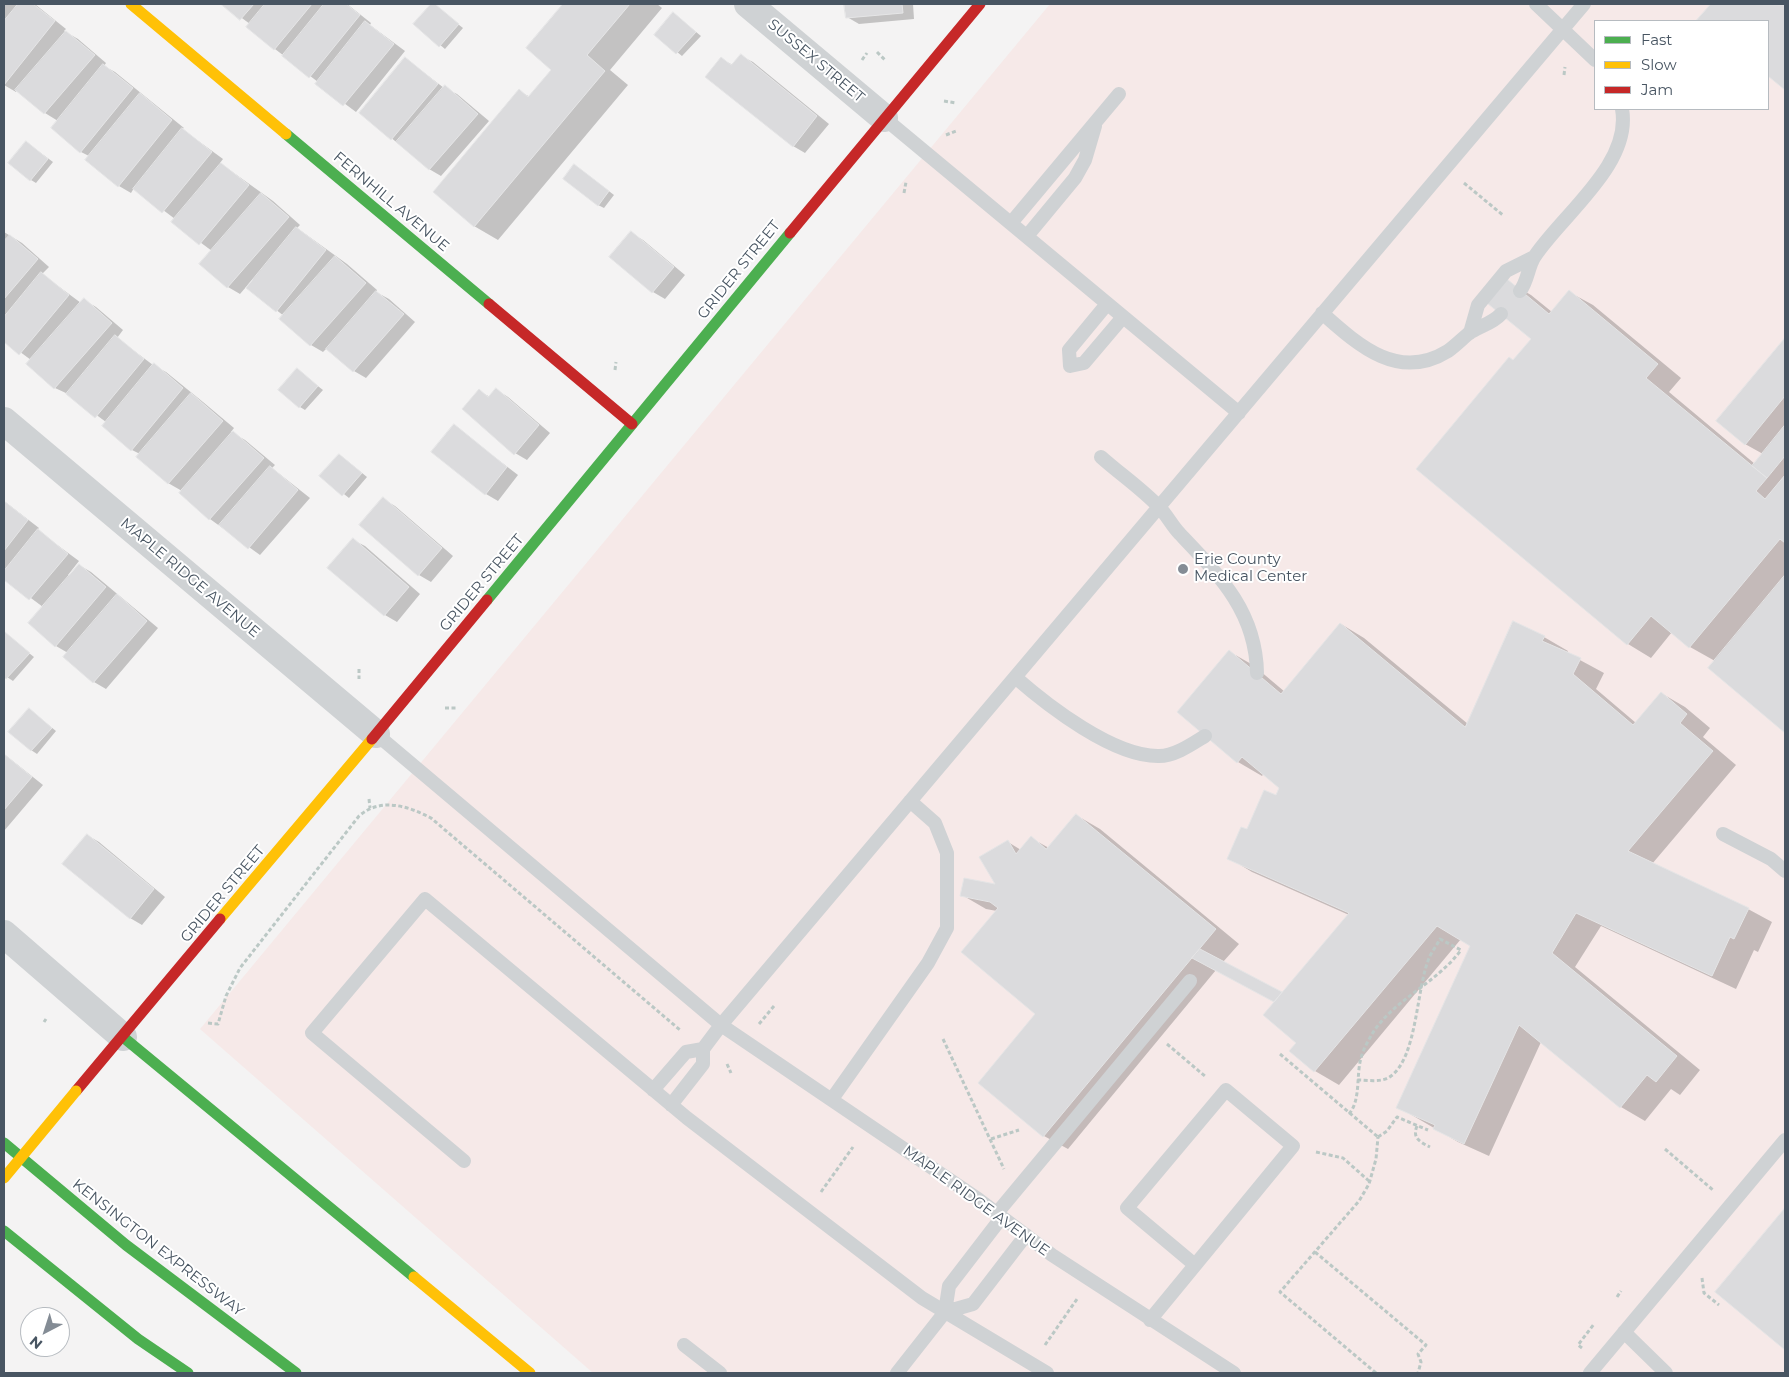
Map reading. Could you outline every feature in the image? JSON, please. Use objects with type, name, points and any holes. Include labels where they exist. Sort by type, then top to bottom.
[{"type":"main road","name":"FERNHILL AVENUE","points":[[131,4],[632,424]]},
{"type":"main road","name":"GRIDER STREET","points":[[4,1178],[376,734],[980,4]]},
{"type":"main road","points":[[123,1037],[530,1373]]},
{"type":"main road","name":"KENSINGTON EXPRESSWAY","points":[[4,1143],[126,1245],[296,1373]]},
{"type":"main road","points":[[4,1231],[138,1338],[188,1373]]},
{"type":"street","name":"SUSSEX STREET","points":[[748,4],[884,118]]},
{"type":"street","name":"MAPLE RIDGE AVENUE","points":[[4,421],[376,734]]},
{"type":"street","points":[[4,934],[123,1037]]},
{"type":"lane","points":[[1536,4],[1594,59]]},
{"type":"lane","points":[[671,1105],[703,1064],[703,1049],[721,1025],[1584,4]]},
{"type":"lane","points":[[1011,223],[1119,94]]},
{"type":"lane","points":[[1520,291],[1524,286],[1534,257],[1608,166],[1618,146],[1622,110]]},
{"type":"lane","points":[[884,118],[1239,413]]},
{"type":"lane","points":[[1027,236],[1075,178],[1085,160],[1096,121]]},
{"type":"lane","points":[[1470,333],[1478,304],[1506,271],[1534,257]]},
{"type":"lane","points":[[1107,304],[1069,350],[1070,366],[1084,363],[1123,317]]},
{"type":"lane","points":[[1322,314],[1357,344],[1379,358],[1399,362],[1434,358],[1455,346],[1470,333],[1495,320],[1501,314]]},
{"type":"lane","points":[[1101,457],[1159,507],[1222,580],[1238,603],[1250,627],[1257,652],[1257,674]]},
{"type":"lane","points":[[1015,677],[1043,702],[1091,733],[1143,754],[1160,756],[1186,748],[1205,736]]},
{"type":"lane","name":"MAPLE RIDGE AVENUE","points":[[376,734],[721,1025],[832,1099],[1150,1320],[1234,1373]]},
{"type":"lane","points":[[832,1099],[928,964],[947,928],[947,852],[935,823],[910,802]]},
{"type":"lane","points":[[1723,834],[1771,859],[1785,871]]},
{"type":"lane","points":[[464,1161],[312,1033],[425,898],[671,1105],[922,1298],[1047,1373]]},
{"type":"lane","points":[[897,1373],[946,1312],[949,1286],[1000,1215],[1190,980]]},
{"type":"lane","points":[[653,1090],[686,1052],[703,1049]]},
{"type":"lane","points":[[1150,1320],[1294,1146],[1226,1090],[1127,1208],[1195,1265]]},
{"type":"lane","points":[[1590,1373],[1785,1140]]},
{"type":"lane","points":[[946,1312],[973,1304],[1026,1235]]},
{"type":"lane","points":[[1624,1332],[1666,1373]]},
{"type":"lane","points":[[684,1345],[720,1373]]},
{"type":"path","points":[[877,52],[885,60]]},
{"type":"path","points":[[860,63],[867,53]]},
{"type":"path","points":[[1564,75],[1565,67]]},
{"type":"path","points":[[944,101],[956,104]]},
{"type":"path","points":[[946,135],[956,131]]},
{"type":"path","points":[[904,193],[906,182]]},
{"type":"path","points":[[1463,183],[1504,216]]},
{"type":"path","points":[[614,371],[616,362]]},
{"type":"path","points":[[359,669],[359,681]]},
{"type":"path","points":[[445,708],[457,708]]},
{"type":"path","points":[[369,799],[370,808]]},
{"type":"path","points":[[208,1023],[218,1024],[229,989],[247,957],[359,816],[370,808],[381,804],[397,805],[431,818],[680,1030]]},
{"type":"path","points":[[1349,1114],[1354,1103],[1357,1080],[1360,1058],[1373,1033],[1384,1019],[1421,989],[1448,966],[1461,950],[1440,939],[1430,957],[1421,989],[1409,1042],[1398,1068],[1390,1077],[1384,1079],[1357,1080]]},
{"type":"path","points":[[769,1012],[774,1006]]},
{"type":"path","points":[[943,1038],[1005,1171]]},
{"type":"path","points":[[1162,1040],[1210,1080]]},
{"type":"path","points":[[1280,1054],[1378,1137]]},
{"type":"path","points":[[728,1064],[731,1073]]},
{"type":"path","points":[[1378,1137],[1387,1131],[1397,1117],[1428,1130]]},
{"type":"path","points":[[1417,1126],[1416,1138],[1430,1147]]},
{"type":"path","points":[[991,1139],[1019,1130]]},
{"type":"path","points":[[1376,1373],[1280,1292],[1359,1201],[1369,1181],[1376,1159],[1378,1137]]},
{"type":"path","points":[[818,1196],[853,1147]]},
{"type":"path","points":[[1665,1149],[1717,1194]]},
{"type":"path","points":[[1312,1151],[1343,1158],[1369,1181]]},
{"type":"path","points":[[1315,1252],[1426,1345],[1418,1354],[1421,1362],[1418,1373]]},
{"type":"path","points":[[1698,1285],[1702,1284],[1704,1293],[1719,1305]]},
{"type":"path","points":[[1617,1297],[1621,1291]]},
{"type":"path","points":[[1045,1345],[1075,1302]]},
{"type":"path","points":[[1578,1345],[1594,1324]]},
{"type":"shaded area","name":"Erie County Medical Center","points":[[1050,4],[1785,4],[1785,1373],[593,1373],[200,1029]]},
{"type":"building","points":[[18,4],[33,4],[55,21],[4,85],[4,21]]},
{"type":"building","points":[[221,4],[254,4],[240,20]]},
{"type":"building","points":[[265,4],[312,4],[274,50],[246,27]]},
{"type":"building","points":[[324,4],[346,4],[360,15],[309,78],[282,56]]},
{"type":"building","points":[[431,4],[435,4],[459,24],[439,47],[413,24]]},
{"type":"building","points":[[563,4],[630,4],[587,55],[605,71],[474,227],[433,192],[519,89],[528,97],[551,70],[526,48]]},
{"type":"building","points":[[844,4],[902,4],[903,13],[846,18]]},
{"type":"building","points":[[1711,4],[1785,5],[1785,90],[1769,77],[1769,20],[1697,20]]},
{"type":"building","points":[[673,12],[696,32],[676,54],[654,35]]},
{"type":"building","points":[[365,21],[394,44],[343,106],[315,84]]},
{"type":"building","points":[[66,31],[95,55],[44,114],[15,90]]},
{"type":"building","points":[[741,54],[817,116],[793,147],[705,77],[721,57],[731,65]]},
{"type":"building","points":[[405,57],[438,84],[391,140],[359,113]]},
{"type":"building","points":[[103,64],[133,88],[80,153],[51,128]]},
{"type":"building","points":[[445,85],[478,114],[429,170],[396,142]]},
{"type":"building","points":[[140,93],[172,120],[118,187],[85,160]]},
{"type":"building","points":[[182,128],[212,152],[162,213],[133,189]]},
{"type":"building","points":[[26,141],[48,159],[30,181],[8,163]]},
{"type":"building","points":[[221,163],[249,185],[199,245],[171,222]]},
{"type":"building","points":[[574,164],[609,191],[598,206],[563,179]]},
{"type":"building","points":[[261,193],[289,217],[227,288],[199,264]]},
{"type":"building","points":[[296,227],[326,250],[276,312],[246,288]]},
{"type":"building","points":[[631,231],[674,267],[652,293],[609,257]]},
{"type":"building","points":[[10,235],[38,259],[4,299],[4,241]]},
{"type":"building","points":[[335,256],[366,283],[310,346],[279,319]]},
{"type":"building","points":[[41,272],[69,295],[19,355],[4,342],[4,317]]},
{"type":"building","points":[[1507,279],[1549,314],[1569,290],[1658,364],[1646,378],[1767,478],[1756,491],[1765,499],[1785,475],[1785,543],[1780,539],[1689,648],[1651,616],[1627,645],[1416,469],[1509,357],[1513,360],[1531,339],[1487,303]]},
{"type":"building","points":[[376,291],[404,314],[353,372],[326,349]]},
{"type":"building","points":[[84,298],[112,323],[54,389],[26,364]]},
{"type":"building","points":[[115,335],[144,359],[95,418],[66,394]]},
{"type":"building","points":[[1785,338],[1785,396],[1745,445],[1716,421]]},
{"type":"building","points":[[154,363],[183,388],[131,451],[102,426]]},
{"type":"building","points":[[297,368],[318,386],[299,408],[278,390]]},
{"type":"building","points":[[496,388],[539,425],[514,455],[462,409],[479,389],[488,397]]},
{"type":"building","points":[[191,393],[223,421],[168,484],[136,457]]},
{"type":"building","points":[[454,424],[507,467],[485,495],[431,452]]},
{"type":"building","points":[[1785,425],[1785,456],[1767,478],[1752,466]]},
{"type":"building","points":[[233,431],[264,458],[209,520],[179,493]]},
{"type":"building","points":[[339,454],[362,473],[342,496],[319,476]]},
{"type":"building","points":[[270,466],[298,490],[248,549],[219,525]]},
{"type":"building","points":[[383,497],[442,548],[418,576],[359,525]]},
{"type":"building","points":[[4,501],[28,520],[4,551]]},
{"type":"building","points":[[38,529],[68,554],[29,600],[4,580],[4,571]]},
{"type":"building","points":[[353,538],[409,587],[384,616],[327,568]]},
{"type":"building","points":[[79,564],[106,587],[55,647],[28,623]]},
{"type":"building","points":[[1785,575],[1785,733],[1708,668]]},
{"type":"building","points":[[117,594],[147,621],[93,683],[63,657]]},
{"type":"building","points":[[1513,621],[1545,636],[1542,641],[1581,658],[1573,674],[1633,725],[1661,692],[1687,714],[1680,723],[1713,751],[1628,851],[1749,908],[1734,939],[1730,937],[1712,976],[1576,913],[1552,953],[1677,1056],[1656,1082],[1647,1075],[1620,1108],[1519,1025],[1464,1144],[1433,1129],[1435,1125],[1396,1108],[1470,946],[1437,926],[1314,1072],[1289,1051],[1296,1043],[1263,1015],[1349,913],[1227,859],[1241,827],[1247,829],[1264,790],[1276,795],[1279,788],[1242,757],[1237,763],[1177,712],[1229,650],[1281,694],[1340,623],[1465,727]]},
{"type":"building","points":[[5,632],[30,653],[6,679],[4,677]]},
{"type":"building","points":[[29,708],[52,728],[31,751],[8,732]]},
{"type":"building","points":[[4,754],[32,777],[4,810]]},
{"type":"building","points":[[1076,814],[1216,929],[1043,1137],[978,1083],[1035,1014],[961,952],[998,908],[990,902],[960,896],[964,878],[995,884],[979,857],[1008,840],[1016,854],[1031,836],[1046,849]]},
{"type":"building","points":[[87,834],[154,889],[130,919],[62,864]]},
{"type":"building","points":[[1200,949],[1282,992],[1274,1002],[1192,958]]},
{"type":"building","points":[[1785,1208],[1785,1350],[1715,1292]]},
{"type":"traffic: fast","points":[[286,134],[489,304]]},
{"type":"traffic: fast","points":[[487,600],[790,233]]},
{"type":"traffic: fast","points":[[123,1037],[414,1277]]},
{"type":"traffic: fast","points":[[4,1143],[126,1245],[296,1373]]},
{"type":"traffic: fast","points":[[4,1231],[138,1339],[188,1373]]},
{"type":"traffic: slow","points":[[131,4],[286,134]]},
{"type":"traffic: slow","points":[[220,919],[372,739]]},
{"type":"traffic: slow","points":[[4,1178],[76,1091]]},
{"type":"traffic: slow","points":[[414,1277],[530,1373]]},
{"type":"traffic: jam","points":[[790,233],[980,4]]},
{"type":"traffic: jam","points":[[489,304],[632,424]]},
{"type":"traffic: jam","points":[[372,739],[487,600]]},
{"type":"traffic: jam","points":[[76,1091],[220,919]]},
{"type":"place","name":"Erie County Medical Center","points":[[1183,569]]}]
